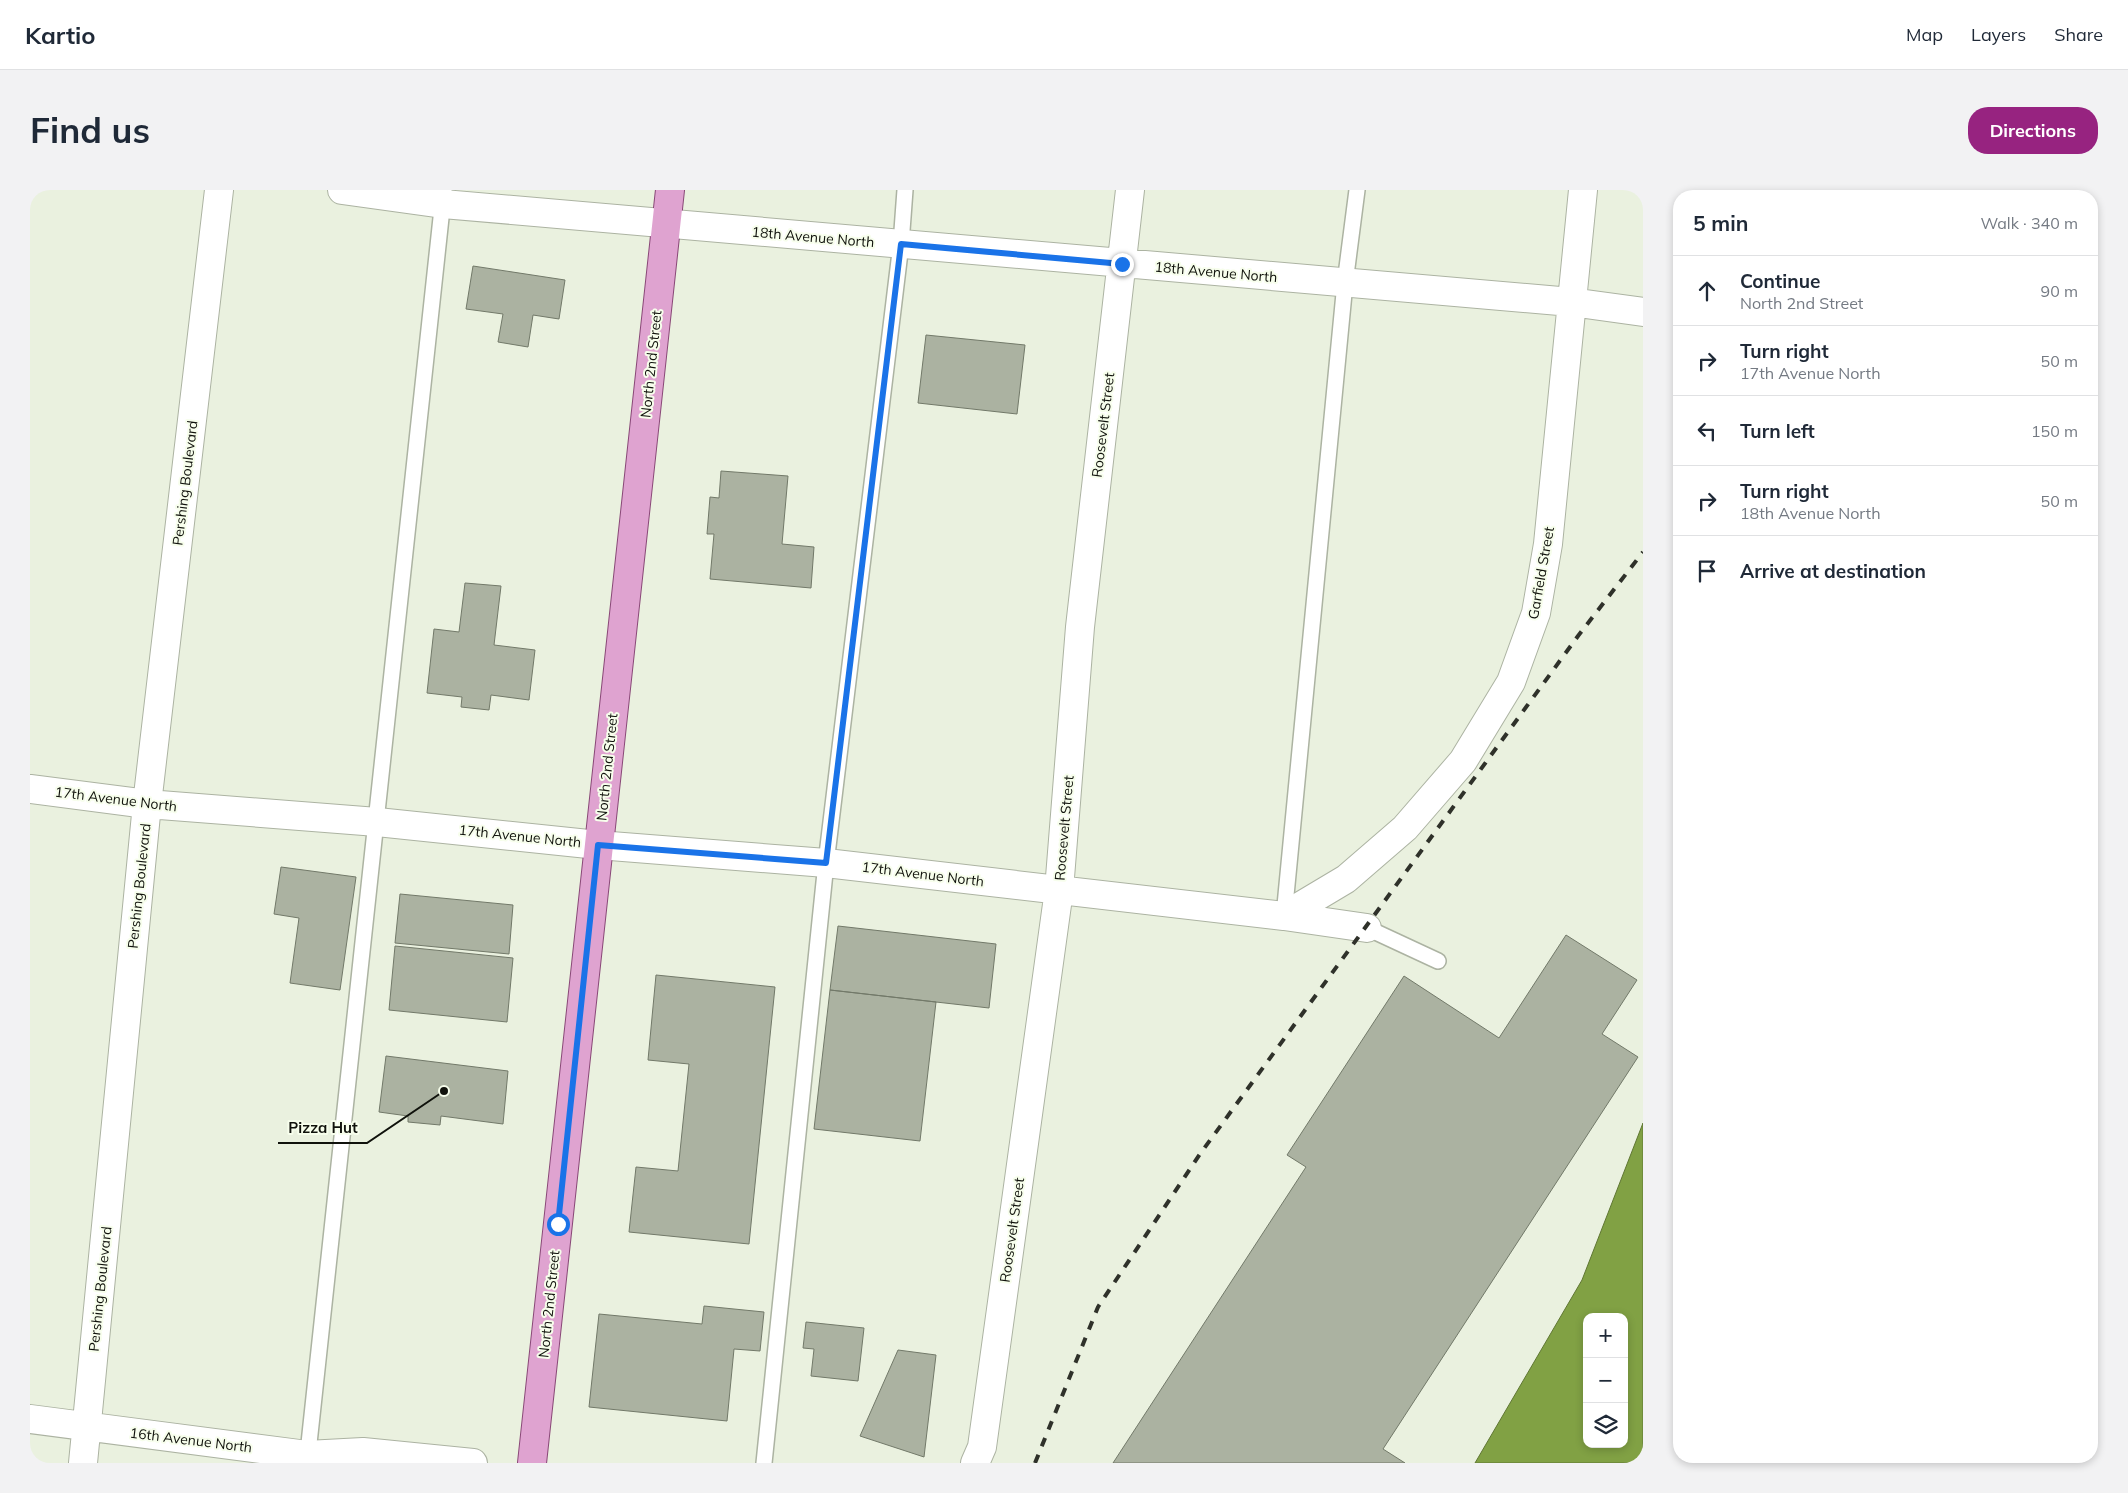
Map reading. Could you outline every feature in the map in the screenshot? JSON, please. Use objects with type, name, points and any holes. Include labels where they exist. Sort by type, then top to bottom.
[{"type":"main road","name":"North 2nd Street","points":[[532,1463],[670,190]]},
{"type":"street","name":"Pershing Boulevard","points":[[83,1463],[147,804],[218,190]]},
{"type":"street","name":"18th Avenue North","points":[[342,190],[444,197],[666,224],[1570,302],[1643,312]]},
{"type":"street","name":"Roosevelt Street","points":[[975,1463],[982,1447],[1059,890],[1080,627],[1130,190]]},
{"type":"street","name":"Garfield Street","points":[[1284,916],[1346,879],[1405,828],[1463,761],[1510,682],[1536,613],[1548,544],[1570,302],[1583,190]]},
{"type":"street","name":"17th Avenue North","points":[[30,789],[147,804],[377,822],[598,845],[826,863],[1284,916],[1366,928]]},
{"type":"street","name":"16th Avenue North","points":[[30,1419],[307,1459],[363,1452],[473,1463]]},
{"type":"lane","points":[[764,1463],[826,863],[901,244],[905,190]]},
{"type":"lane","points":[[1284,916],[1345,283],[1357,190]]},
{"type":"lane","points":[[307,1459],[444,197]]},
{"type":"lane","points":[[1366,928],[1438,961]]},
{"type":"shaded area","points":[[1643,1123],[1643,1463],[1475,1463],[1582,1280]]},
{"type":"building","points":[[473,266],[565,280],[559,319],[533,315],[528,347],[498,342],[503,314],[466,309]]},
{"type":"building","points":[[926,335],[1025,345],[1017,414],[918,403]]},
{"type":"building","points":[[721,471],[788,476],[782,544],[814,547],[811,588],[710,579],[714,534],[707,534],[710,497],[719,498]]},
{"type":"building","points":[[465,583],[501,586],[494,645],[535,650],[529,700],[491,695],[489,710],[461,707],[462,697],[427,693],[434,629],[459,632]]},
{"type":"building","points":[[281,867],[356,877],[340,990],[290,983],[299,918],[274,914]]},
{"type":"building","points":[[400,894],[513,905],[509,954],[395,943]]},
{"type":"building","points":[[838,926],[996,944],[989,1008],[830,990]]},
{"type":"building","points":[[1566,935],[1637,980],[1602,1034],[1638,1057],[1383,1449],[1405,1463],[1113,1463],[1306,1167],[1287,1155],[1404,976],[1499,1038]]},
{"type":"building","points":[[395,946],[513,958],[507,1022],[389,1010]]},
{"type":"building","points":[[656,975],[775,987],[749,1244],[629,1232],[636,1167],[678,1171],[689,1064],[648,1060]]},
{"type":"building","points":[[830,990],[936,1002],[920,1141],[814,1129]]},
{"type":"building","points":[[386,1056],[508,1071],[503,1124],[441,1116],[440,1125],[408,1122],[408,1116],[379,1112]]},
{"type":"building","points":[[704,1306],[764,1312],[760,1351],[734,1349],[727,1421],[589,1407],[599,1314],[702,1324]]},
{"type":"building","points":[[806,1322],[864,1328],[858,1381],[811,1376],[814,1349],[803,1348]]},
{"type":"building","points":[[898,1350],[936,1355],[924,1457],[860,1436]]},
{"type":"railway","points":[[1035,1463],[1098,1307],[1200,1154],[1578,636],[1643,552]]},
{"type":"place","name":"Pizza Hut","points":[[444,1091]]},
{"type":"route","points":[[558,1224],[598,845],[826,863],[901,244],[1122,264]]}]
